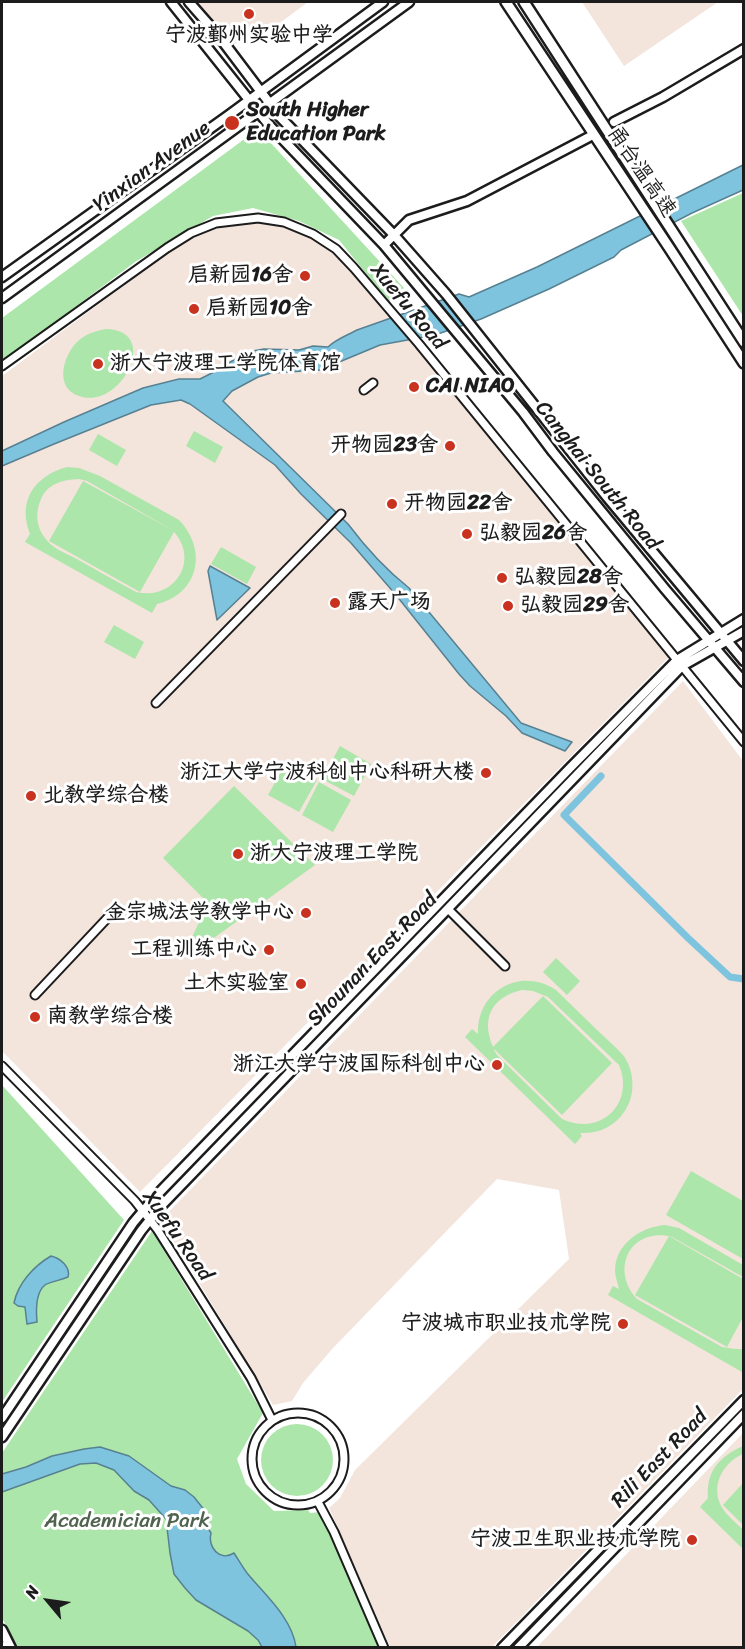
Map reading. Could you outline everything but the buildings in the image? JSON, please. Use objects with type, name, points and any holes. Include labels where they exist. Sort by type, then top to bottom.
[{"type":"highway","name":"甬台温高速","points":[[506,2],[744,363]]},
{"type":"highway","name":"甬台温高速","points":[[524,2],[744,342]]},
{"type":"main road","name":"Canghai South Road","points":[[171,2],[277,134],[384,245],[744,682]]},
{"type":"main road","name":"Canghai South Road","points":[[189,2],[218,35],[288,125],[394,235],[446,294],[607,497],[744,661]]},
{"type":"main road","name":"Yinxian Avenue","points":[[2,297],[254,106],[383,2]]},
{"type":"main road","name":"Yinxian Avenue","points":[[4,272],[409,2]]},
{"type":"main road","points":[[614,122],[663,97],[744,48]]},
{"type":"main road","points":[[384,245],[409,220],[467,201],[589,137]]},
{"type":"main road","name":"Shounan East Road","points":[[2,1418],[126,1233],[154,1198],[577,761],[680,663],[724,637],[744,619]]},
{"type":"main road","name":"Shounan East Road","points":[[724,637],[744,631]]},
{"type":"main road","name":"Shounan East Road","points":[[2,1437],[161,1206],[448,909],[680,663]]},
{"type":"main road","name":"Rili East Road","points":[[502,1647],[744,1400]]},
{"type":"main road","name":"Rili East Road","points":[[518,1647],[744,1413]]},
{"type":"main road","points":[[2,1630],[11,1647]]},
{"type":"street","name":"Xuefu Road","points":[[2,366],[166,248],[191,233],[216,223],[258,218],[284,222],[313,234],[336,249],[415,340],[744,742]]},
{"type":"street","points":[[364,390],[373,383]]},
{"type":"street","points":[[156,703],[341,514]]},
{"type":"street","points":[[448,909],[505,966]]},
{"type":"street","points":[[35,995],[114,911]]},
{"type":"street","name":"Xuefu Road","points":[[2,1066],[135,1201],[150,1220],[251,1378],[272,1420]]},
{"type":"street","points":[[302,1412],[316,1416],[329,1424],[339,1436],[344,1450],[344,1466],[340,1480],[330,1493],[318,1502],[301,1506],[284,1504],[268,1496],[257,1482],[252,1466],[253,1448],[260,1432],[272,1420],[286,1414],[302,1412]]},
{"type":"street","points":[[318,1502],[334,1532],[384,1647]]},
{"type":"shaded area","name":"宁波鄞州实验中学","points":[[197,2],[308,2],[269,31],[258,27],[232,46]]},
{"type":"shaded area","points":[[582,2],[718,2],[624,66]]},
{"type":"shaded area","name":"浙大宁波理工学院","points":[[259,223],[293,229],[336,249],[669,657],[140,1192],[2,1051],[2,376],[188,240],[232,224]]},
{"type":"shaded area","points":[[683,681],[743,761],[743,1389],[492,1647],[390,1647],[329,1508],[340,1498],[355,1470],[569,1259],[559,1190],[497,1179],[333,1348],[303,1383],[292,1401],[273,1405],[161,1220]]},
{"type":"shaded area","name":"宁波卫生职业技术学院","points":[[743,1433],[743,1647],[537,1647]]},
{"type":"green space","points":[[258,129],[404,288],[389,302],[339,240],[299,221],[253,208],[213,216],[135,262],[2,362],[2,318]]},
{"type":"green space","points":[[743,193],[743,316],[681,221]]},
{"type":"green space","name":"浙大宁波理工学院体育馆","points":[[106,329],[123,333],[131,342],[133,355],[129,368],[121,382],[109,392],[95,397],[79,396],[71,392],[64,379],[63,371],[68,355],[83,337]]},
{"type":"green space","points":[[194,431],[223,447],[215,463],[186,446]]},
{"type":"green space","points":[[98,434],[126,450],[117,466],[89,450]]},
{"type":"green space","points":[[67,467],[79,468],[100,476],[179,520],[194,544],[196,557],[195,570],[182,591],[171,599],[157,604],[152,613],[25,542],[30,534],[26,510],[28,500],[38,483],[56,471]],"holes":[[[79,479],[87,481],[174,531],[83,481],[49,541],[140,592],[174,532],[181,543],[184,555],[183,566],[172,585],[150,593],[136,592],[59,550],[45,538],[38,524],[37,514],[44,494],[52,486],[62,482]]]},
{"type":"green space","points":[[221,547],[256,567],[247,584],[211,564]]},
{"type":"green space","points":[[114,625],[144,642],[135,659],[104,642]]},
{"type":"green space","points":[[340,746],[371,764],[354,796],[322,779]]},
{"type":"green space","points":[[286,763],[317,780],[299,812],[268,795]]},
{"type":"green space","points":[[319,782],[351,800],[333,832],[302,815]]},
{"type":"green space","points":[[234,786],[315,865],[211,940],[214,958],[192,937],[206,908],[200,904],[203,898],[163,858]]},
{"type":"green space","points":[[556,958],[580,981],[567,995],[543,972]]},
{"type":"green space","points":[[535,982],[556,990],[623,1055],[632,1076],[631,1099],[624,1112],[610,1126],[599,1131],[580,1133],[582,1136],[575,1144],[465,1037],[472,1029],[478,1034],[478,1024],[484,1006],[495,992],[511,983]],"holes":[[[522,990],[533,991],[548,997],[619,1065],[623,1079],[622,1092],[618,1104],[601,1120],[590,1124],[562,1119],[494,1050],[562,1115],[612,1063],[543,996],[493,1047],[488,1027],[491,1011],[496,1004],[511,993]]]},
{"type":"green space","points":[[2,1085],[124,1220],[2,1402]]},
{"type":"green space","points":[[691,1171],[743,1201],[743,1259],[666,1215]]},
{"type":"green space","points":[[665,1225],[679,1228],[743,1265],[743,1277],[672,1237],[655,1236],[643,1239],[634,1245],[628,1254],[625,1276],[629,1288],[637,1299],[722,1347],[743,1349],[742,1372],[608,1295],[613,1286],[619,1289],[615,1275],[616,1260],[625,1244],[647,1229]]},
{"type":"green space","name":"Academician Park","points":[[152,1231],[263,1413],[237,1459],[246,1484],[274,1511],[320,1512],[380,1647],[18,1647],[2,1618],[2,1453]]},
{"type":"green space","points":[[669,1236],[743,1279],[743,1317],[727,1347],[635,1295]]},
{"type":"green space","points":[[290,1424],[304,1424],[323,1434],[333,1453],[333,1467],[323,1486],[304,1496],[290,1496],[271,1486],[261,1467],[261,1453],[271,1434]]},
{"type":"green space","points":[[743,1446],[743,1454],[729,1463],[720,1477],[717,1493],[727,1515],[743,1530],[743,1549],[700,1507],[708,1498],[709,1480],[716,1466],[727,1455]]},
{"type":"green space","points":[[743,1483],[743,1525],[723,1505]]},
{"type":"water","points":[[743,165],[743,190],[692,213],[621,250],[614,257],[549,289],[481,319],[435,335],[380,345],[320,370],[271,373],[258,377],[232,391],[223,401],[348,524],[384,566],[409,588],[521,723],[572,742],[565,751],[522,733],[506,716],[470,686],[351,543],[275,465],[190,404],[181,400],[151,405],[2,466],[2,451],[143,388],[179,379],[200,379],[247,352],[264,349],[299,350],[313,346],[328,347],[338,339],[357,330],[459,294],[469,297],[537,267]]},
{"type":"water","points":[[210,566],[250,588],[217,620],[208,571]]},
{"type":"water","points":[[51,1256],[64,1264],[68,1270],[68,1277],[46,1284],[42,1288],[37,1302],[37,1322],[27,1324],[25,1307],[14,1303],[16,1296],[28,1276]]},
{"type":"water","points":[[100,1447],[129,1456],[171,1486],[185,1490],[194,1497],[209,1516],[204,1522],[211,1533],[213,1548],[224,1556],[234,1553],[289,1626],[296,1647],[262,1647],[248,1631],[196,1600],[174,1574],[166,1519],[149,1500],[134,1491],[114,1470],[96,1463],[80,1464],[2,1492],[2,1474],[52,1456]]},
{"type":"waterway","points":[[601,776],[564,815],[730,977],[744,979]]},
{"type":"place","name":"宁波鄞州实验中学","points":[[249,14]]},
{"type":"place","name":"South Higher Education Park","points":[[232,123]]},
{"type":"place","name":"启新园16舍","points":[[305,276]]},
{"type":"place","name":"启新园10舍","points":[[194,309]]},
{"type":"place","name":"浙大宁波理工学院体育馆","points":[[98,364]]},
{"type":"place","name":"CAI NIAO","points":[[414,387]]},
{"type":"place","name":"开物园23舍","points":[[450,446]]},
{"type":"place","name":"开物园22舍","points":[[392,504]]},
{"type":"place","name":"弘毅园26舍","points":[[467,534]]},
{"type":"place","name":"弘毅园28舍","points":[[502,578]]},
{"type":"place","name":"露天广场","points":[[335,603]]},
{"type":"place","name":"弘毅园29舍","points":[[508,606]]},
{"type":"place","name":"浙江大学宁波科创中心科研大楼","points":[[486,773]]},
{"type":"place","name":"北教学综合楼","points":[[31,796]]},
{"type":"place","name":"浙大宁波理工学院","points":[[238,854]]},
{"type":"place","name":"金宗城法学教学中心","points":[[306,913]]},
{"type":"place","name":"工程训练中心","points":[[269,950]]},
{"type":"place","name":"土木实验室","points":[[301,984]]},
{"type":"place","name":"南教学综合楼","points":[[35,1017]]},
{"type":"place","name":"浙江大学宁波国际科创中心","points":[[497,1065]]},
{"type":"place","name":"宁波城市职业技术学院","points":[[623,1324]]},
{"type":"place","name":"宁波卫生职业技术学院","points":[[692,1540]]}]
